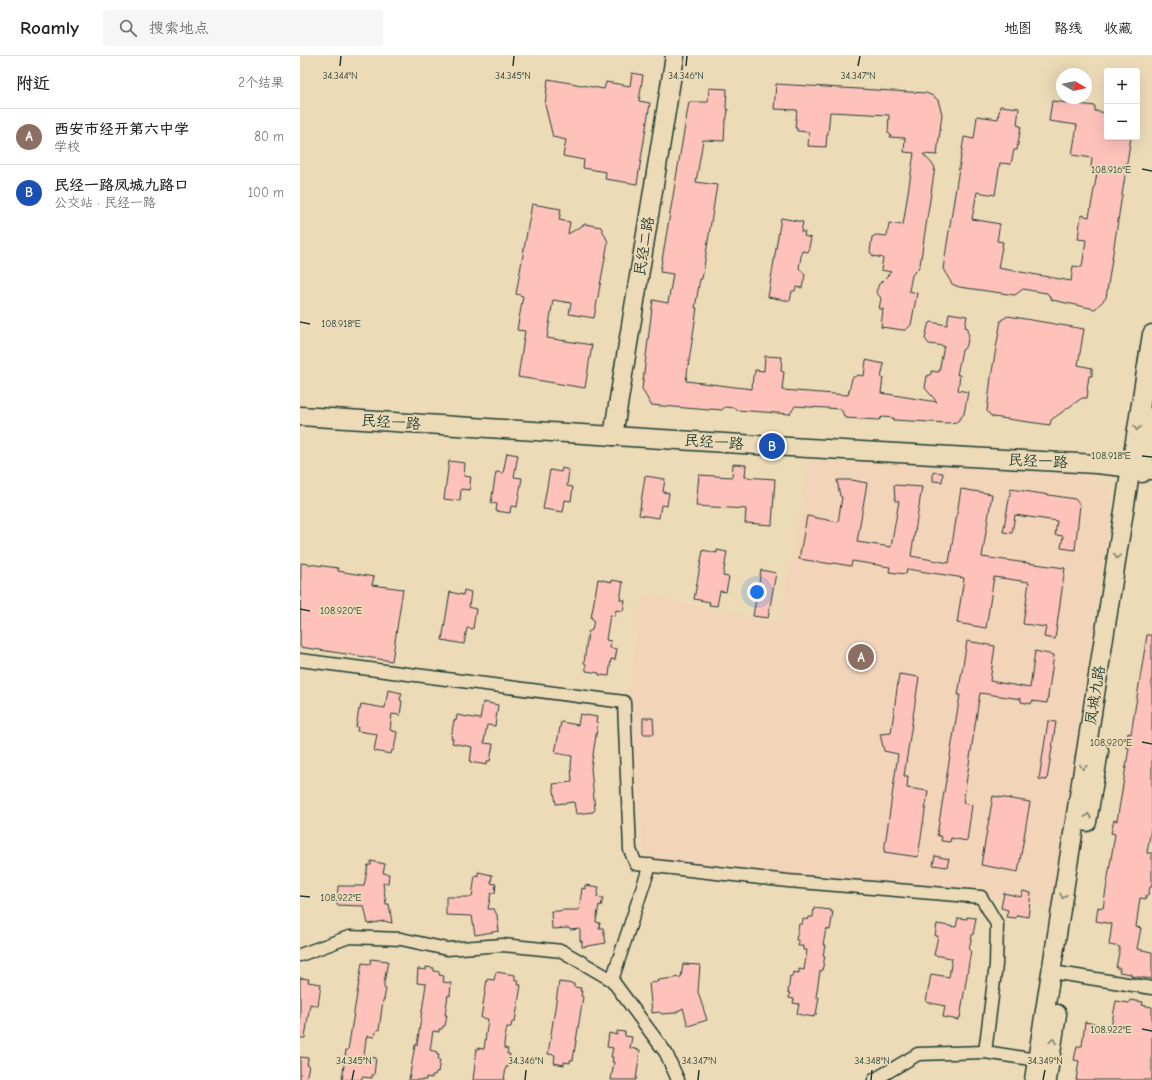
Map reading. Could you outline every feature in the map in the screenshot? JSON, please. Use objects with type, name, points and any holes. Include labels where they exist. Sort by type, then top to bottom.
[{"type":"street","name":"民经二路","points":[[613,436],[675,56]]},
{"type":"street","name":"凤城九路","points":[[1142,469],[1152,334]]},
{"type":"street","name":"凤城九路","points":[[1047,1080],[1058,973],[1152,411]]},
{"type":"street","name":"民经一路","points":[[300,416],[1142,469]]},
{"type":"street","points":[[300,660],[624,702],[630,850],[636,864],[788,881],[981,897],[997,924],[996,965],[985,1052]]},
{"type":"street","points":[[612,980],[650,865]]},
{"type":"street","points":[[300,955],[349,937],[401,939],[448,949],[503,945],[562,951],[612,980],[666,1053],[678,1080]]},
{"type":"street","name":"凤城九路","points":[[1034,1080],[1037,1060],[1058,973]]},
{"type":"street","points":[[1058,973],[1152,988]]},
{"type":"street","points":[[874,1080],[918,1054],[985,1052],[1037,1060]]},
{"type":"shaded area","points":[[808,460],[980,467],[1087,476],[1114,489],[1052,904],[645,865],[629,691],[642,594],[780,623]]},
{"type":"building","points":[[632,73],[643,75],[639,101],[650,103],[637,184],[605,179],[606,172],[583,168],[584,160],[563,156],[566,140],[553,137],[545,105],[548,79],[604,89],[606,82],[630,86]]},
{"type":"building","points":[[776,84],[926,93],[938,100],[942,114],[937,155],[923,154],[935,167],[920,265],[912,275],[909,291],[917,293],[911,325],[906,330],[881,327],[883,309],[879,309],[881,298],[876,292],[879,284],[891,272],[881,270],[883,258],[873,256],[870,252],[872,237],[876,235],[887,236],[889,223],[903,225],[914,153],[904,152],[905,138],[890,137],[891,135],[888,133],[889,115],[830,112],[826,147],[808,146],[809,132],[797,131],[797,128],[795,128],[797,110],[774,109]]},
{"type":"building","points":[[709,88],[727,89],[726,108],[728,110],[725,122],[724,141],[703,140],[696,182],[717,185],[702,279],[700,279],[695,308],[697,308],[686,381],[752,389],[755,370],[764,371],[765,356],[782,357],[781,371],[784,372],[782,390],[848,395],[852,378],[858,375],[864,376],[866,360],[884,364],[881,378],[883,378],[881,393],[937,402],[925,388],[927,376],[931,374],[931,371],[939,372],[944,346],[929,344],[925,339],[928,325],[931,322],[947,325],[949,313],[967,316],[965,327],[968,328],[967,332],[969,334],[967,344],[962,350],[957,375],[960,375],[958,390],[968,392],[964,414],[957,422],[948,423],[893,420],[894,418],[882,417],[879,420],[845,418],[841,409],[795,406],[790,414],[736,410],[735,408],[725,407],[722,410],[709,410],[651,405],[642,389],[653,300],[668,303],[673,274],[660,272],[689,102],[708,102]]},
{"type":"building","points":[[1052,101],[1056,101],[1056,104],[1095,106],[1095,111],[1104,112],[1104,140],[1131,140],[1106,298],[1095,309],[1052,300],[1047,293],[1023,289],[1015,295],[959,287],[952,284],[943,269],[964,137],[974,139],[977,116],[998,119],[1000,106],[1019,108],[1017,125],[1021,126],[1017,150],[1014,150],[1011,164],[1000,163],[995,195],[977,192],[972,219],[1000,224],[997,241],[1003,242],[998,268],[1071,281],[1073,266],[1082,267],[1086,240],[1078,239],[1081,215],[1089,217],[1098,168],[1091,167],[1092,158],[1072,155],[1077,125],[1049,121]]},
{"type":"building","points":[[532,204],[561,209],[559,220],[570,222],[568,234],[585,224],[601,227],[608,242],[594,318],[569,314],[571,303],[553,300],[547,338],[592,345],[585,388],[518,377],[525,331],[517,330],[523,296],[516,294]]},
{"type":"building","points":[[781,218],[803,222],[801,232],[805,232],[804,236],[811,238],[808,252],[802,251],[799,268],[805,275],[802,288],[796,287],[795,291],[792,291],[790,301],[768,297]]},
{"type":"building","points":[[1008,316],[1084,329],[1078,365],[1092,368],[1092,376],[1089,376],[1087,398],[1082,398],[1051,420],[1050,425],[993,417],[987,411],[991,377],[1001,320]]},
{"type":"building","points":[[507,453],[518,455],[514,477],[522,478],[517,507],[511,506],[510,513],[496,511],[497,504],[491,503],[496,472],[503,473]]},
{"type":"building","points":[[449,461],[465,463],[464,476],[471,477],[469,490],[461,489],[460,501],[444,499]]},
{"type":"building","points":[[733,464],[746,465],[745,477],[775,479],[772,525],[745,523],[746,509],[696,506],[699,475],[732,477]]},
{"type":"building","points":[[562,468],[569,470],[567,486],[573,487],[571,501],[565,500],[563,512],[543,509],[550,470],[561,472]]},
{"type":"building","points":[[933,472],[943,473],[942,482],[933,481]]},
{"type":"building","points":[[645,476],[665,479],[663,492],[669,493],[667,506],[661,505],[659,518],[639,515]]},
{"type":"building","points":[[837,480],[852,480],[867,483],[857,542],[891,547],[899,501],[895,501],[894,485],[922,487],[911,556],[949,563],[961,489],[992,494],[982,557],[1065,568],[1055,639],[1044,637],[1046,627],[1023,624],[1029,582],[994,577],[986,628],[957,623],[964,578],[907,569],[906,574],[889,572],[890,567],[852,561],[851,566],[799,559],[807,516],[838,522],[842,497],[840,496]]},
{"type":"building","points":[[1011,489],[1075,499],[1080,505],[1075,550],[1061,548],[1063,536],[1055,535],[1057,521],[1015,515],[1012,533],[1003,532]]},
{"type":"building","points":[[703,550],[717,553],[717,550],[727,552],[723,576],[729,577],[726,592],[720,591],[717,606],[709,605],[710,602],[694,599]]},
{"type":"building","points":[[301,563],[338,568],[338,571],[374,577],[372,585],[403,589],[392,661],[300,647]]},
{"type":"building","points":[[761,570],[776,573],[768,618],[753,616]]},
{"type":"building","points":[[598,579],[612,582],[612,580],[623,582],[620,600],[625,600],[623,611],[616,610],[615,616],[610,615],[606,640],[611,641],[610,648],[617,649],[615,660],[611,659],[609,676],[586,671],[586,664],[584,663],[588,632],[592,630],[594,620],[591,618]]},
{"type":"building","points":[[464,590],[471,592],[469,607],[476,609],[473,629],[467,628],[464,644],[442,640],[450,592],[463,595]]},
{"type":"building","points":[[1147,635],[1152,635],[1152,822],[1147,853],[1152,853],[1152,887],[1150,887],[1148,895],[1146,895],[1146,899],[1140,898],[1136,927],[1141,928],[1137,949],[1152,952],[1152,979],[1131,976],[1131,974],[1119,972],[1120,968],[1116,968],[1120,947],[1109,945],[1112,924],[1096,921],[1098,907],[1103,908],[1115,834],[1111,833],[1114,820],[1117,821],[1129,748],[1126,747],[1128,733],[1131,734]]},
{"type":"building","points":[[967,641],[995,646],[990,681],[1030,688],[1035,651],[1054,655],[1047,703],[1032,701],[1031,704],[1021,702],[1021,699],[980,693],[963,803],[972,805],[967,841],[951,838],[950,842],[941,841],[942,837],[937,835],[960,695],[958,695]]},
{"type":"building","points":[[899,674],[919,677],[904,776],[908,776],[907,788],[928,791],[918,857],[884,852],[898,754],[884,751],[880,734],[891,733]]},
{"type":"building","points":[[388,690],[402,693],[400,700],[402,701],[400,715],[392,714],[390,730],[397,732],[394,750],[392,750],[391,754],[374,751],[377,734],[357,731],[358,727],[356,727],[361,704],[385,708]]},
{"type":"building","points":[[483,702],[498,705],[495,726],[487,725],[485,735],[484,743],[493,744],[490,761],[487,761],[487,765],[470,762],[472,747],[452,743],[453,739],[451,738],[454,720],[456,721],[457,715],[480,719]]},
{"type":"building","points":[[580,714],[597,717],[596,722],[598,722],[591,768],[595,810],[593,812],[576,814],[574,802],[556,804],[553,784],[572,782],[572,756],[555,753],[561,722],[578,725]]},
{"type":"building","points":[[643,718],[653,718],[654,734],[643,734]]},
{"type":"building","points":[[1048,721],[1056,722],[1047,780],[1039,779]]},
{"type":"building","points":[[993,796],[1030,802],[1018,872],[981,865]]},
{"type":"building","points":[[935,856],[949,859],[947,867],[933,865]]},
{"type":"building","points":[[371,861],[385,864],[383,873],[389,874],[388,883],[383,883],[386,904],[389,904],[392,923],[384,921],[368,924],[364,906],[337,905],[338,886],[364,886],[368,865],[371,865]]},
{"type":"building","points":[[478,872],[492,875],[491,883],[496,884],[495,893],[491,893],[488,909],[494,909],[497,915],[499,931],[475,935],[472,916],[446,915],[446,897],[472,897],[475,875],[478,876]]},
{"type":"building","points":[[585,885],[599,887],[597,897],[603,898],[601,906],[599,905],[596,922],[600,923],[599,928],[603,928],[606,943],[582,947],[582,941],[580,941],[580,929],[552,929],[551,911],[579,910],[582,888],[585,889]]},
{"type":"building","points":[[1023,891],[1031,893],[1028,917],[1017,915],[1016,918],[1006,917],[1008,910],[1001,908],[1004,893],[1021,897]]},
{"type":"building","points":[[814,908],[831,910],[831,912],[833,912],[830,930],[826,929],[823,945],[825,945],[823,956],[825,956],[822,971],[820,971],[816,997],[819,997],[816,1015],[814,1015],[814,1017],[797,1014],[799,1004],[793,1003],[794,999],[789,998],[790,993],[788,993],[790,976],[792,977],[793,972],[799,973],[799,969],[804,970],[807,950],[803,950],[803,946],[798,946],[799,941],[796,940],[799,924],[802,924],[803,919],[808,920],[809,917],[813,917]]},
{"type":"building","points":[[967,917],[976,918],[969,950],[971,950],[960,1018],[958,1018],[958,1020],[943,1017],[945,1006],[926,1002],[931,974],[949,977],[952,958],[934,955],[938,936],[935,936],[937,924],[956,927],[958,918],[967,919]]},
{"type":"building","points":[[371,959],[388,961],[384,983],[384,988],[386,989],[379,1030],[377,1030],[374,1037],[367,1036],[366,1039],[364,1056],[376,1058],[374,1075],[372,1075],[372,1078],[362,1077],[361,1080],[342,1080],[362,963],[370,964]]},
{"type":"building","points":[[683,964],[700,965],[698,992],[707,1020],[688,1026],[683,1008],[675,1013],[652,1013],[649,983],[681,977]]},
{"type":"building","points":[[426,967],[434,968],[434,971],[440,972],[439,975],[444,976],[443,982],[451,983],[450,996],[448,995],[445,1026],[443,1026],[442,1029],[439,1029],[439,1032],[433,1031],[430,1050],[437,1052],[437,1055],[439,1055],[438,1060],[440,1060],[438,1072],[436,1072],[435,1075],[432,1075],[432,1078],[426,1077],[426,1080],[409,1080],[415,1045],[417,1045],[426,984],[417,983],[418,969],[426,970]]},
{"type":"building","points":[[496,972],[515,975],[515,980],[519,980],[518,985],[521,985],[515,1022],[512,1022],[511,1027],[507,1027],[504,1044],[504,1048],[508,1049],[507,1054],[510,1054],[508,1067],[506,1067],[504,1080],[473,1080],[477,1048],[484,1049],[488,1019],[481,1018],[487,979],[494,980]]},
{"type":"building","points":[[300,978],[309,979],[308,982],[321,984],[318,1006],[310,1004],[305,1038],[300,1038]]},
{"type":"building","points":[[559,982],[574,984],[574,987],[581,988],[581,996],[583,997],[573,1060],[570,1060],[570,1063],[564,1062],[564,1065],[554,1063],[555,1055],[548,1054]]},
{"type":"building","points":[[1130,1000],[1143,1002],[1142,1005],[1152,1007],[1152,1080],[1076,1080],[1079,1061],[1074,1060],[1077,1046],[1082,1046],[1085,1022],[1111,1027],[1116,1001],[1129,1003]]},
{"type":"building","points":[[617,1031],[625,1032],[625,1036],[632,1037],[630,1048],[640,1050],[636,1080],[611,1080],[614,1062],[612,1062],[613,1057],[611,1057],[613,1048],[607,1047],[609,1033],[617,1035]]},
{"type":"building","points":[[300,1057],[308,1058],[307,1065],[309,1065],[306,1080],[300,1080]]},
{"type":"place","name":"民经一路凤城九路口","points":[[772,446]]},
{"type":"place","name":"西安市经开第六中学","points":[[861,657]]}]
